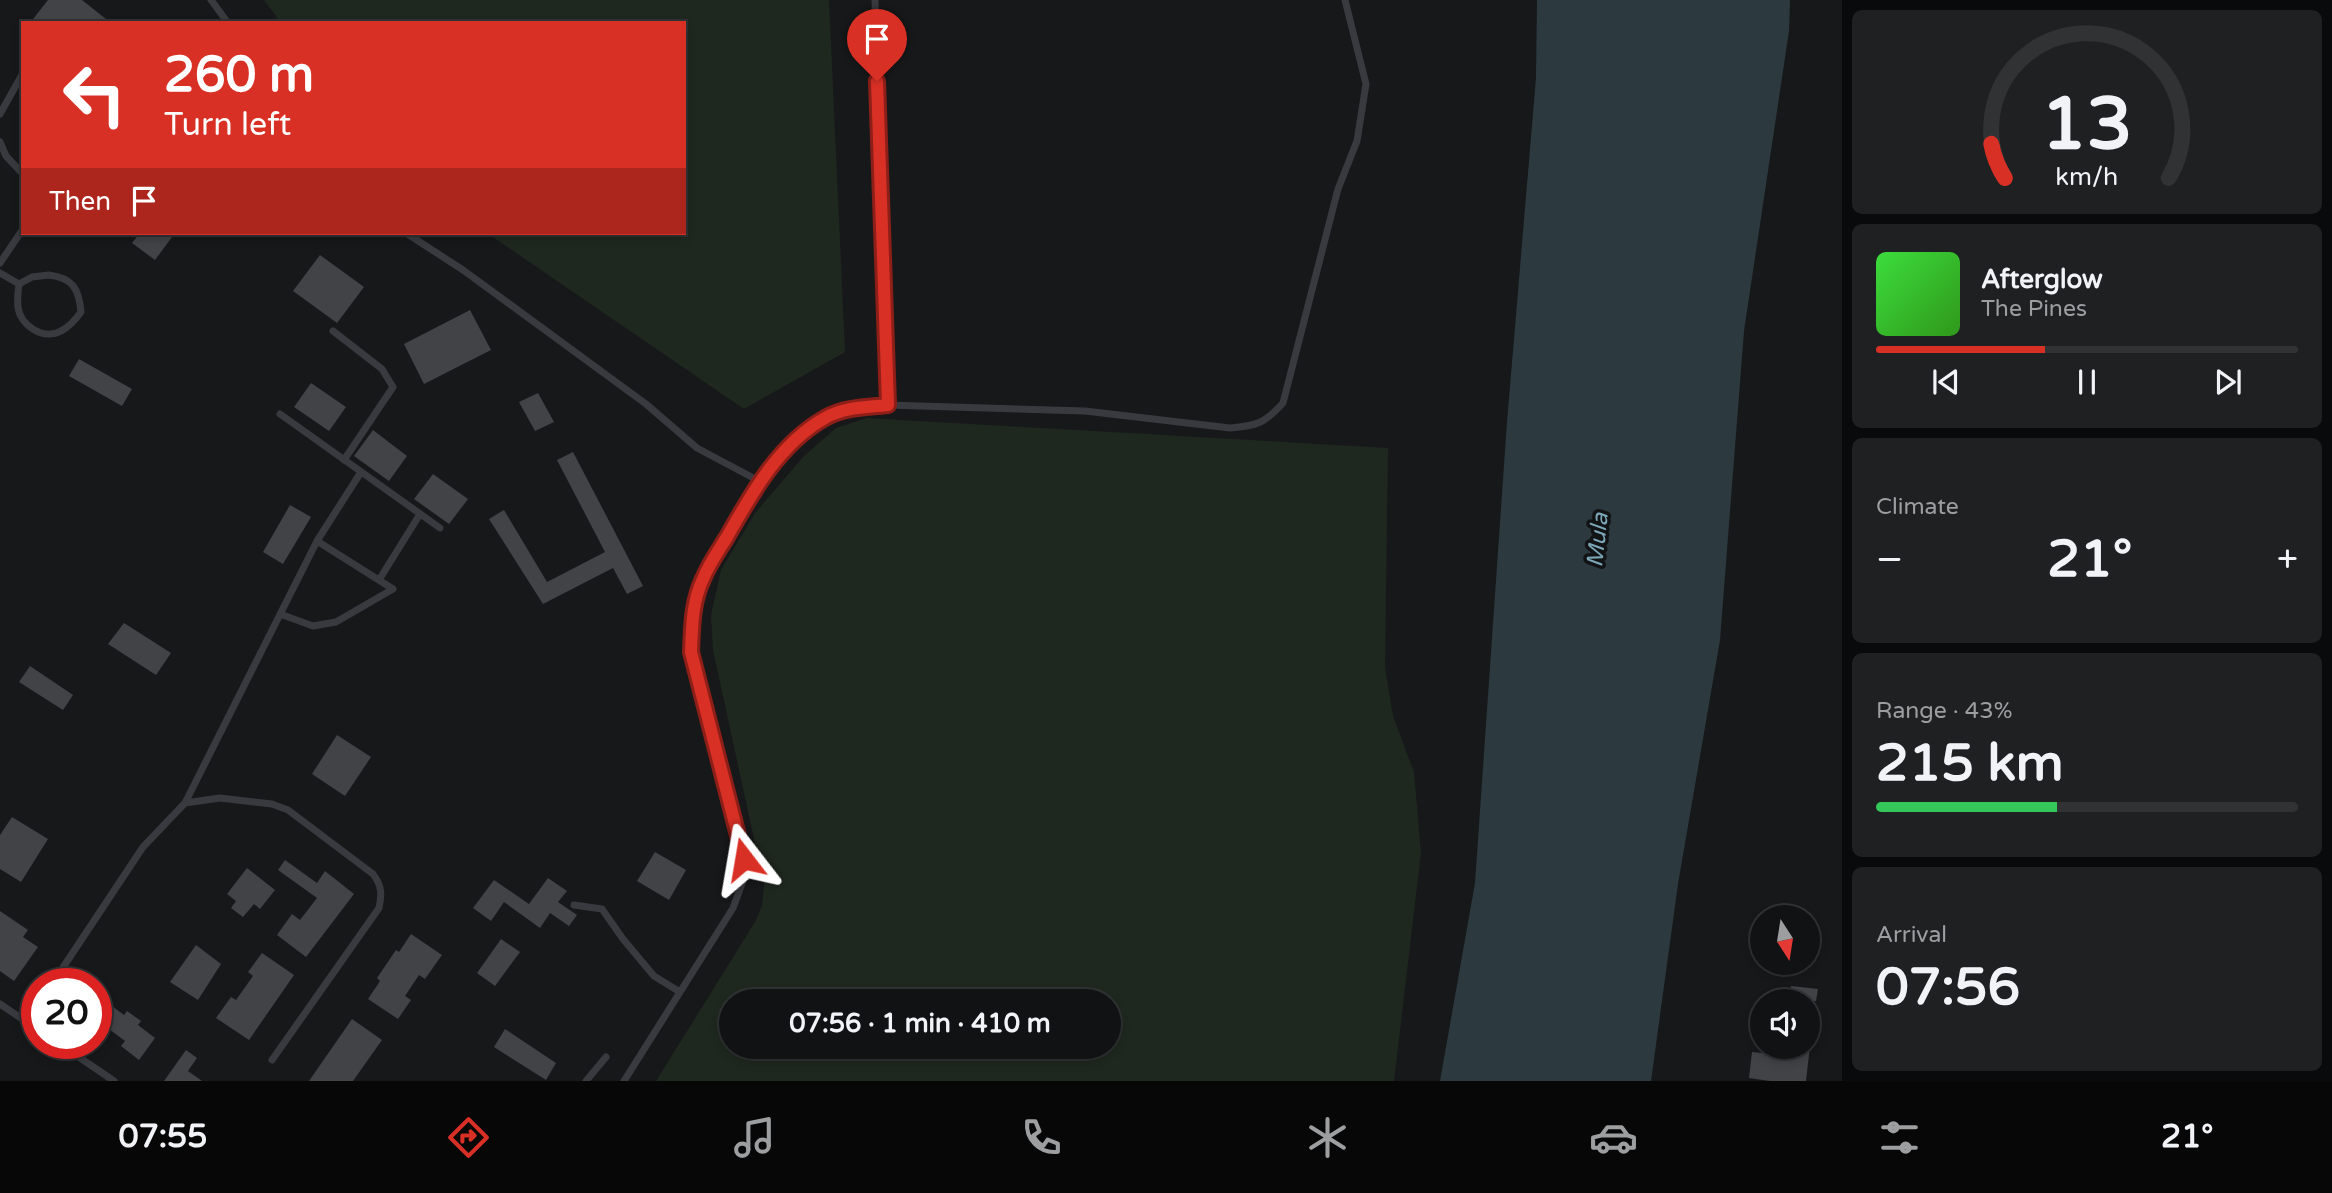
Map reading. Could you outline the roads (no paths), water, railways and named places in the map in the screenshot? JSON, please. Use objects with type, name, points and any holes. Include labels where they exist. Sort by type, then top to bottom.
[{"type":"lane","points":[[211,0],[227,21]]},
{"type":"lane","points":[[874,0],[888,405]]},
{"type":"lane","points":[[624,1081],[733,908],[744,878],[744,859],[691,652],[692,618],[702,579],[759,481],[802,434],[827,416],[851,409],[888,405],[1085,411],[1230,428],[1251,426],[1269,419],[1283,402],[1338,189],[1357,141],[1366,84],[1345,0]]},
{"type":"lane","points":[[0,114],[21,77]]},
{"type":"lane","points":[[0,142],[6,156],[21,172]]},
{"type":"lane","points":[[0,263],[21,232]]},
{"type":"lane","points":[[409,235],[463,270],[646,404],[696,448],[759,481]]},
{"type":"lane","points":[[0,273],[19,284]]},
{"type":"lane","points":[[62,276],[75,287],[80,297],[81,312],[59,332],[46,335],[27,325],[18,310],[19,284],[32,277],[62,276]]},
{"type":"lane","points":[[332,331],[382,369],[393,387],[344,460]]},
{"type":"lane","points":[[280,414],[440,528]]},
{"type":"lane","points":[[63,968],[143,847],[185,803],[317,541],[361,472]]},
{"type":"lane","points":[[379,580],[420,514]]},
{"type":"lane","points":[[280,614],[313,626],[336,622],[393,589],[317,541]]},
{"type":"lane","points":[[185,803],[220,798],[255,800],[288,810],[380,882],[382,894],[379,908],[272,1060]]},
{"type":"lane","points":[[574,905],[602,909],[654,976],[680,992]]},
{"type":"lane","points":[[0,1004],[21,1018]]},
{"type":"lane","points":[[586,1081],[606,1057]]},
{"type":"lane","points":[[82,1059],[114,1081]]},
{"type":"water","name":"Mula","points":[[1537,0],[1790,0],[1789,31],[1744,331],[1720,640],[1678,884],[1651,1081],[1440,1081],[1475,883],[1507,422],[1536,78]]}]
